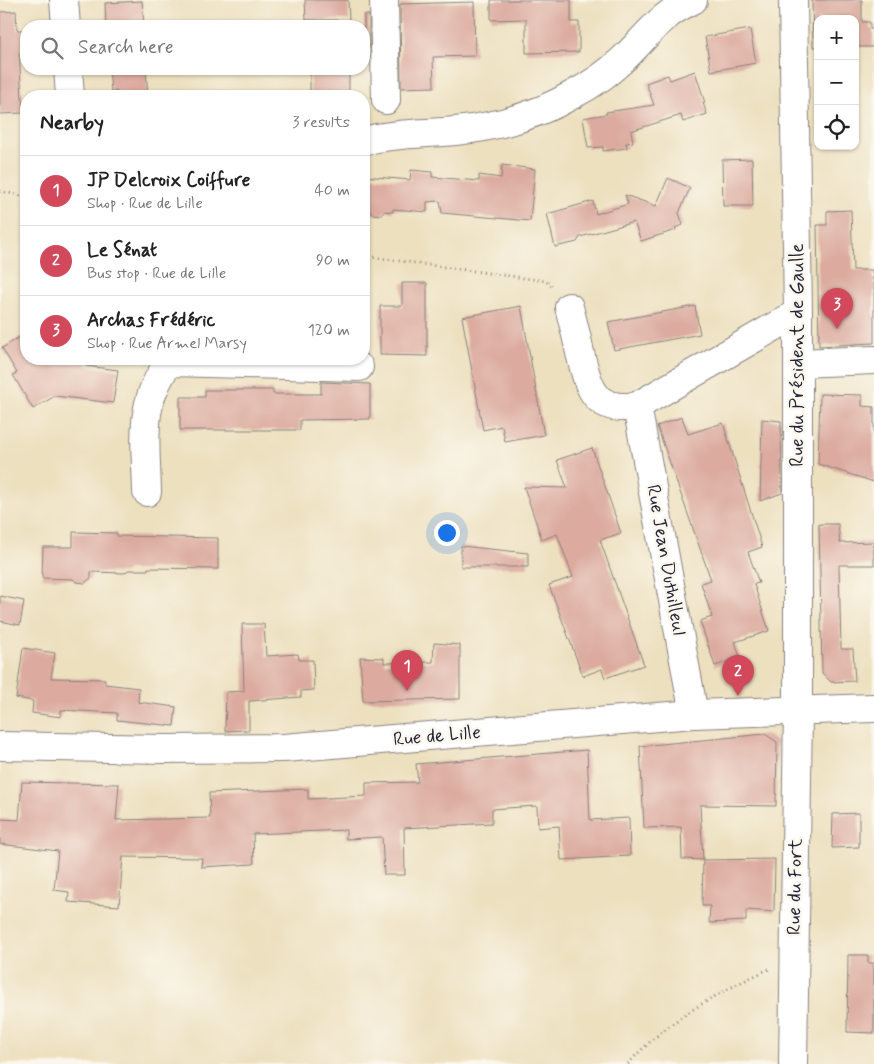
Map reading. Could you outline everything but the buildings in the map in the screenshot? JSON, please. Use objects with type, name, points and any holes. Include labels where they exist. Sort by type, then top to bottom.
[{"type":"street","points":[[64,0],[66,20]]},
{"type":"street","points":[[384,0],[386,100]]},
{"type":"street","points":[[370,140],[479,128],[525,116],[551,106],[573,95],[609,72],[622,61],[662,18],[674,9],[693,0]]},
{"type":"street","name":"Rue du Président de Gaulle","points":[[793,0],[798,313],[798,710]]},
{"type":"street","points":[[68,75],[70,90]]},
{"type":"street","points":[[569,307],[587,382],[602,401],[622,408],[637,406],[798,313]]},
{"type":"street","points":[[798,363],[874,360]]},
{"type":"street","points":[[147,492],[146,429],[148,401],[159,376],[167,365]]},
{"type":"street","points":[[305,365],[358,367]]},
{"type":"street","name":"Rue Jean Duthilleul","points":[[637,406],[694,714]]},
{"type":"street","name":"Rue de Lille","points":[[0,746],[164,749],[284,748],[694,714],[874,708]]},
{"type":"street","name":"Rue du Fort","points":[[793,1064],[798,710]]},
{"type":"path","points":[[0,191],[20,196]]},
{"type":"path","points":[[370,257],[546,281],[560,293],[569,307]]},
{"type":"path","points":[[628,1064],[662,1032],[701,1003],[794,957]]},
{"type":"place","name":"Archas Frédéric","points":[[837,329]]},
{"type":"place","name":"JP Delcroix Coiffure","points":[[407,691]]},
{"type":"place","name":"Le Sénat","points":[[738,696]]}]
